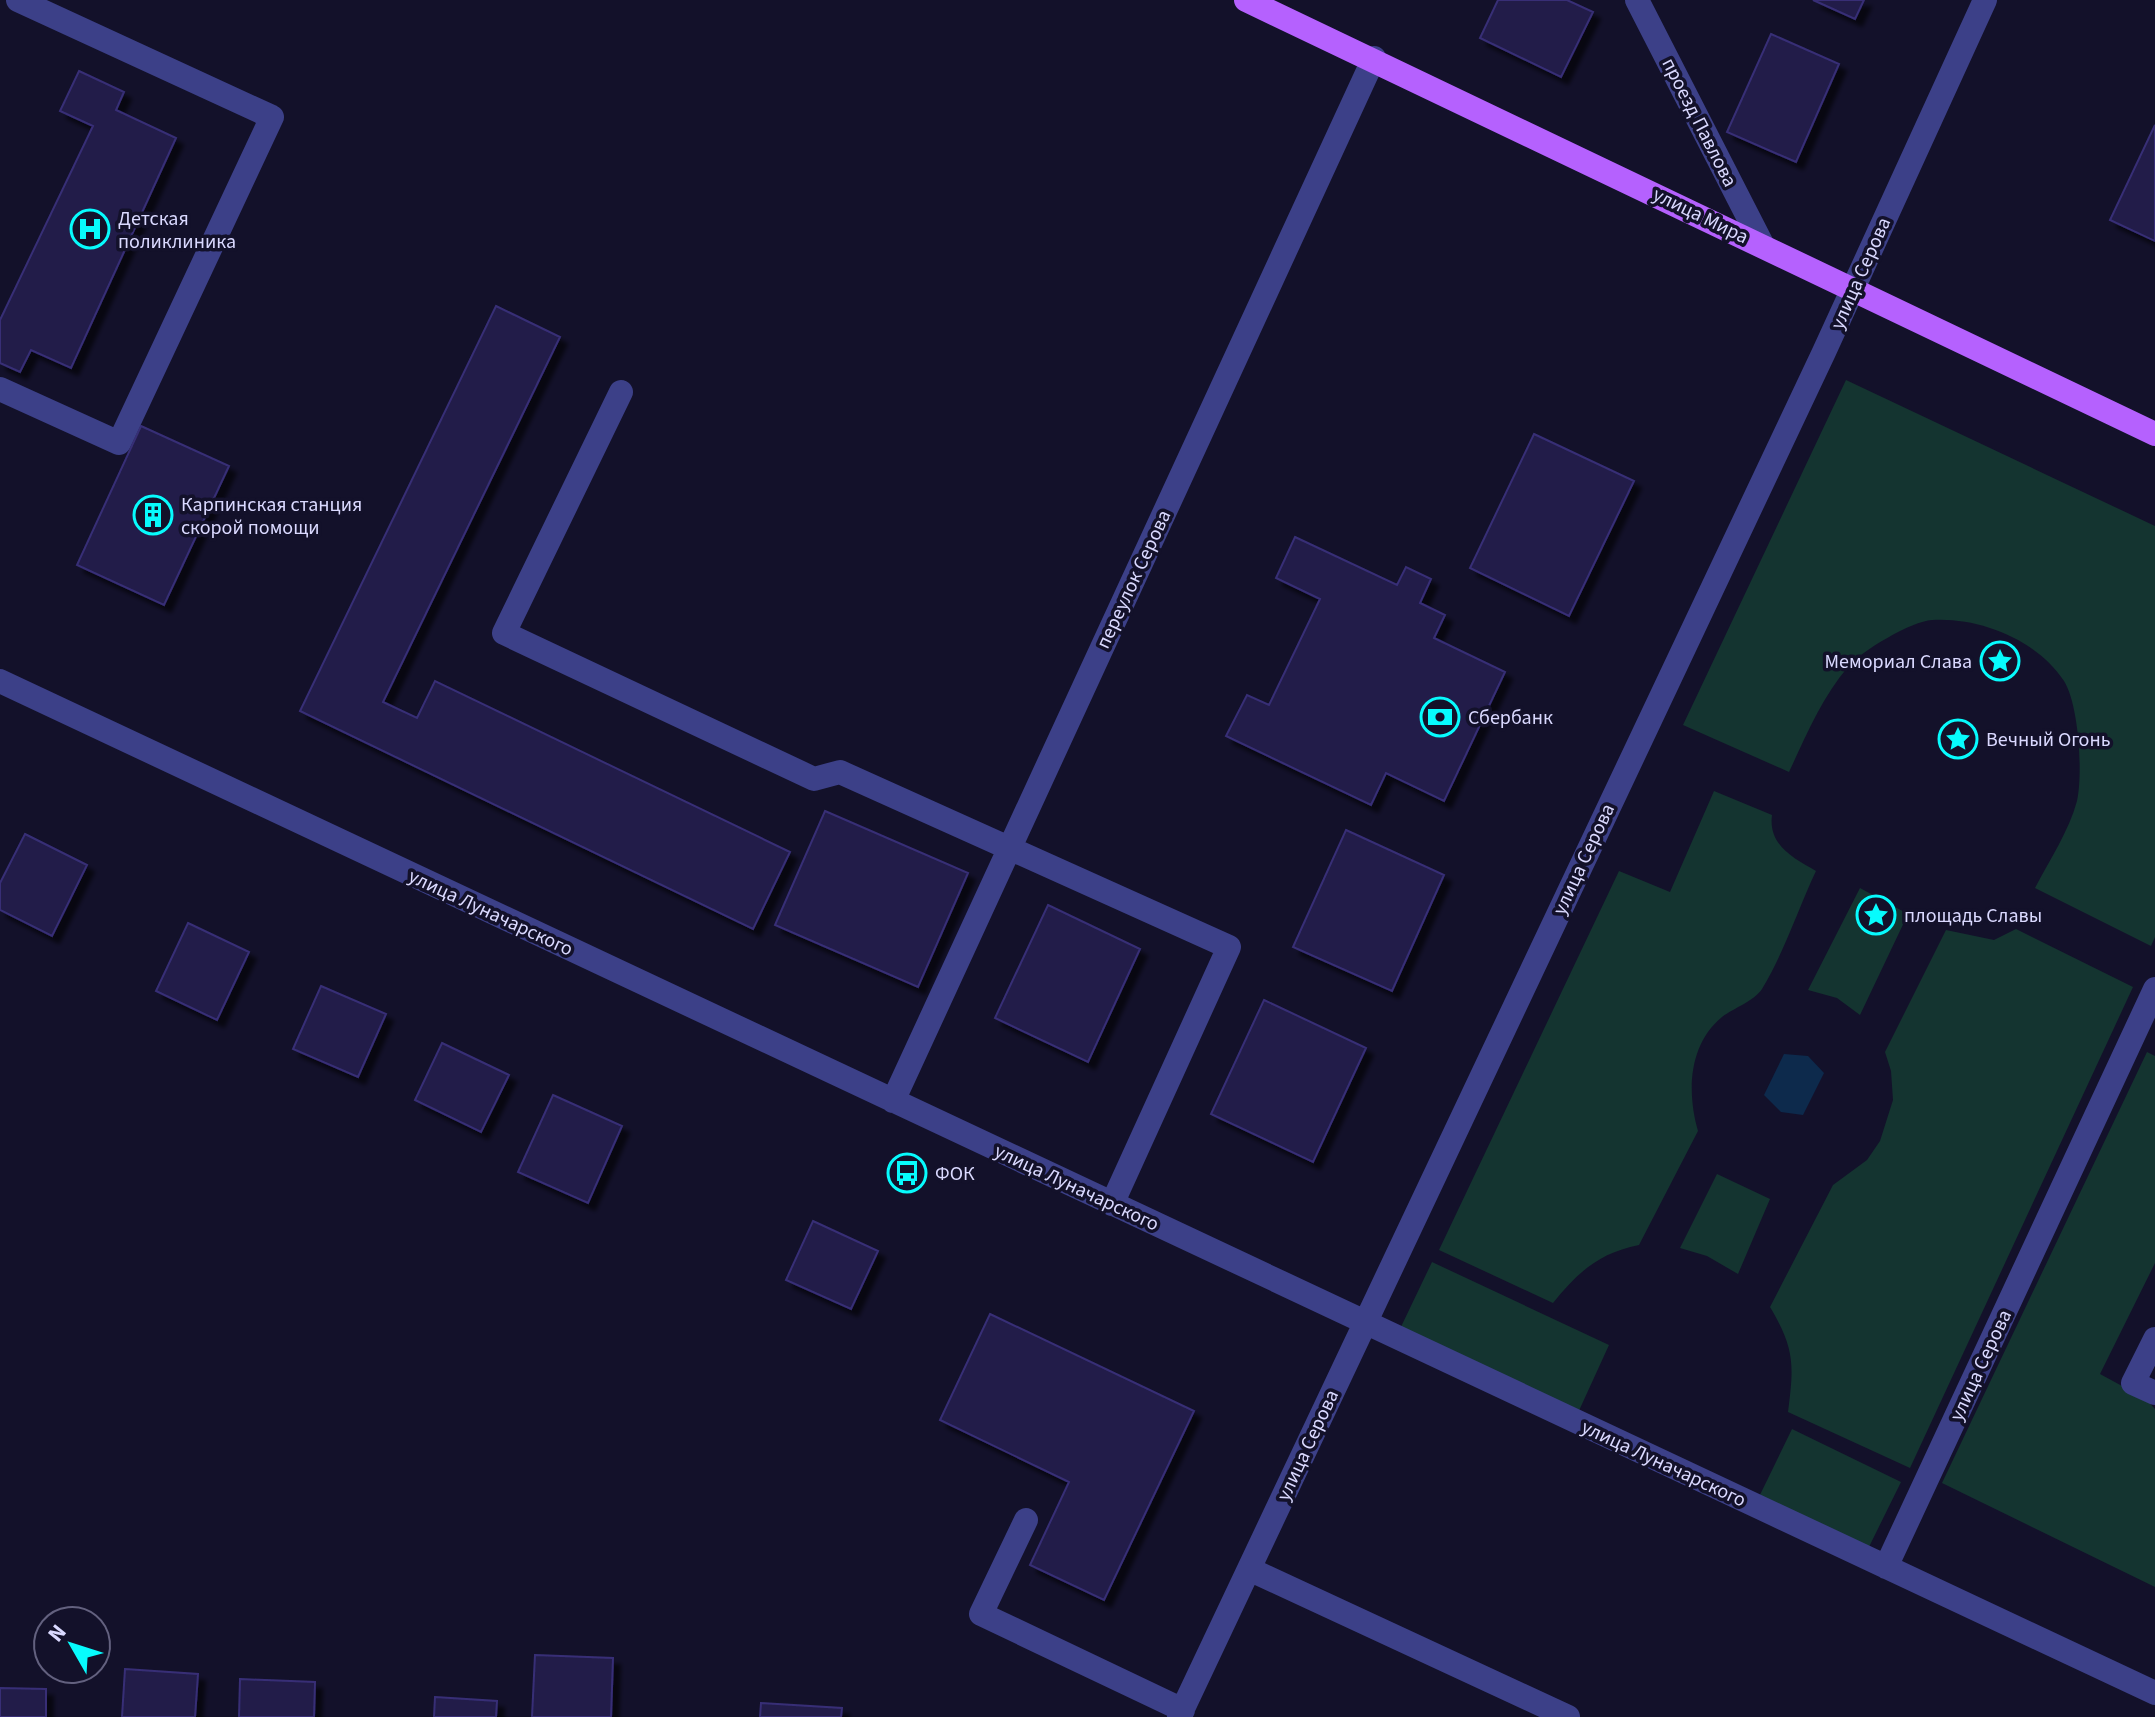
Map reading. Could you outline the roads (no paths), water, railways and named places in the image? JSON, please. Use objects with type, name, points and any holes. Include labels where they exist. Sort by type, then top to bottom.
[{"type":"main road","name":"улица Мира","points":[[1246,0],[1374,58],[2155,434]]},
{"type":"street","points":[[0,389],[119,443],[272,117],[18,0]]},
{"type":"street","name":"проезд Павлова","points":[[1637,0],[1762,244]]},
{"type":"street","name":"улица Серова","points":[[1181,1713],[1985,0]]},
{"type":"street","name":"переулок Серова","points":[[893,1101],[1374,58]]},
{"type":"street","points":[[621,392],[504,633],[814,779],[840,772],[1229,947],[1112,1204]]},
{"type":"street","name":"улица Луначарского","points":[[0,681],[2155,1693]]},
{"type":"street","name":"улица Серова","points":[[1886,1567],[2155,989]]},
{"type":"street","points":[[2155,1339],[2133,1383],[2155,1393]]},
{"type":"street","points":[[1026,1520],[981,1614],[1181,1713]]},
{"type":"street","points":[[1249,1569],[1568,1717]]},
{"type":"water","points":[[1784,1054],[1808,1056],[1824,1073],[1803,1115],[1781,1112],[1764,1095]]},
{"type":"place","name":"Детская поликлиника","points":[[90,229]]},
{"type":"place","name":"Карпинская станция скорой помощи","points":[[153,515]]},
{"type":"place","name":"Мемориал Слава","points":[[2000,661]]},
{"type":"place","name":"Сбербанк","points":[[1440,717]]},
{"type":"place","name":"Вечный Огонь","points":[[1958,739]]},
{"type":"place","name":"площадь Славы","points":[[1876,915]]},
{"type":"place","name":"ФОК","points":[[907,1173]]}]
